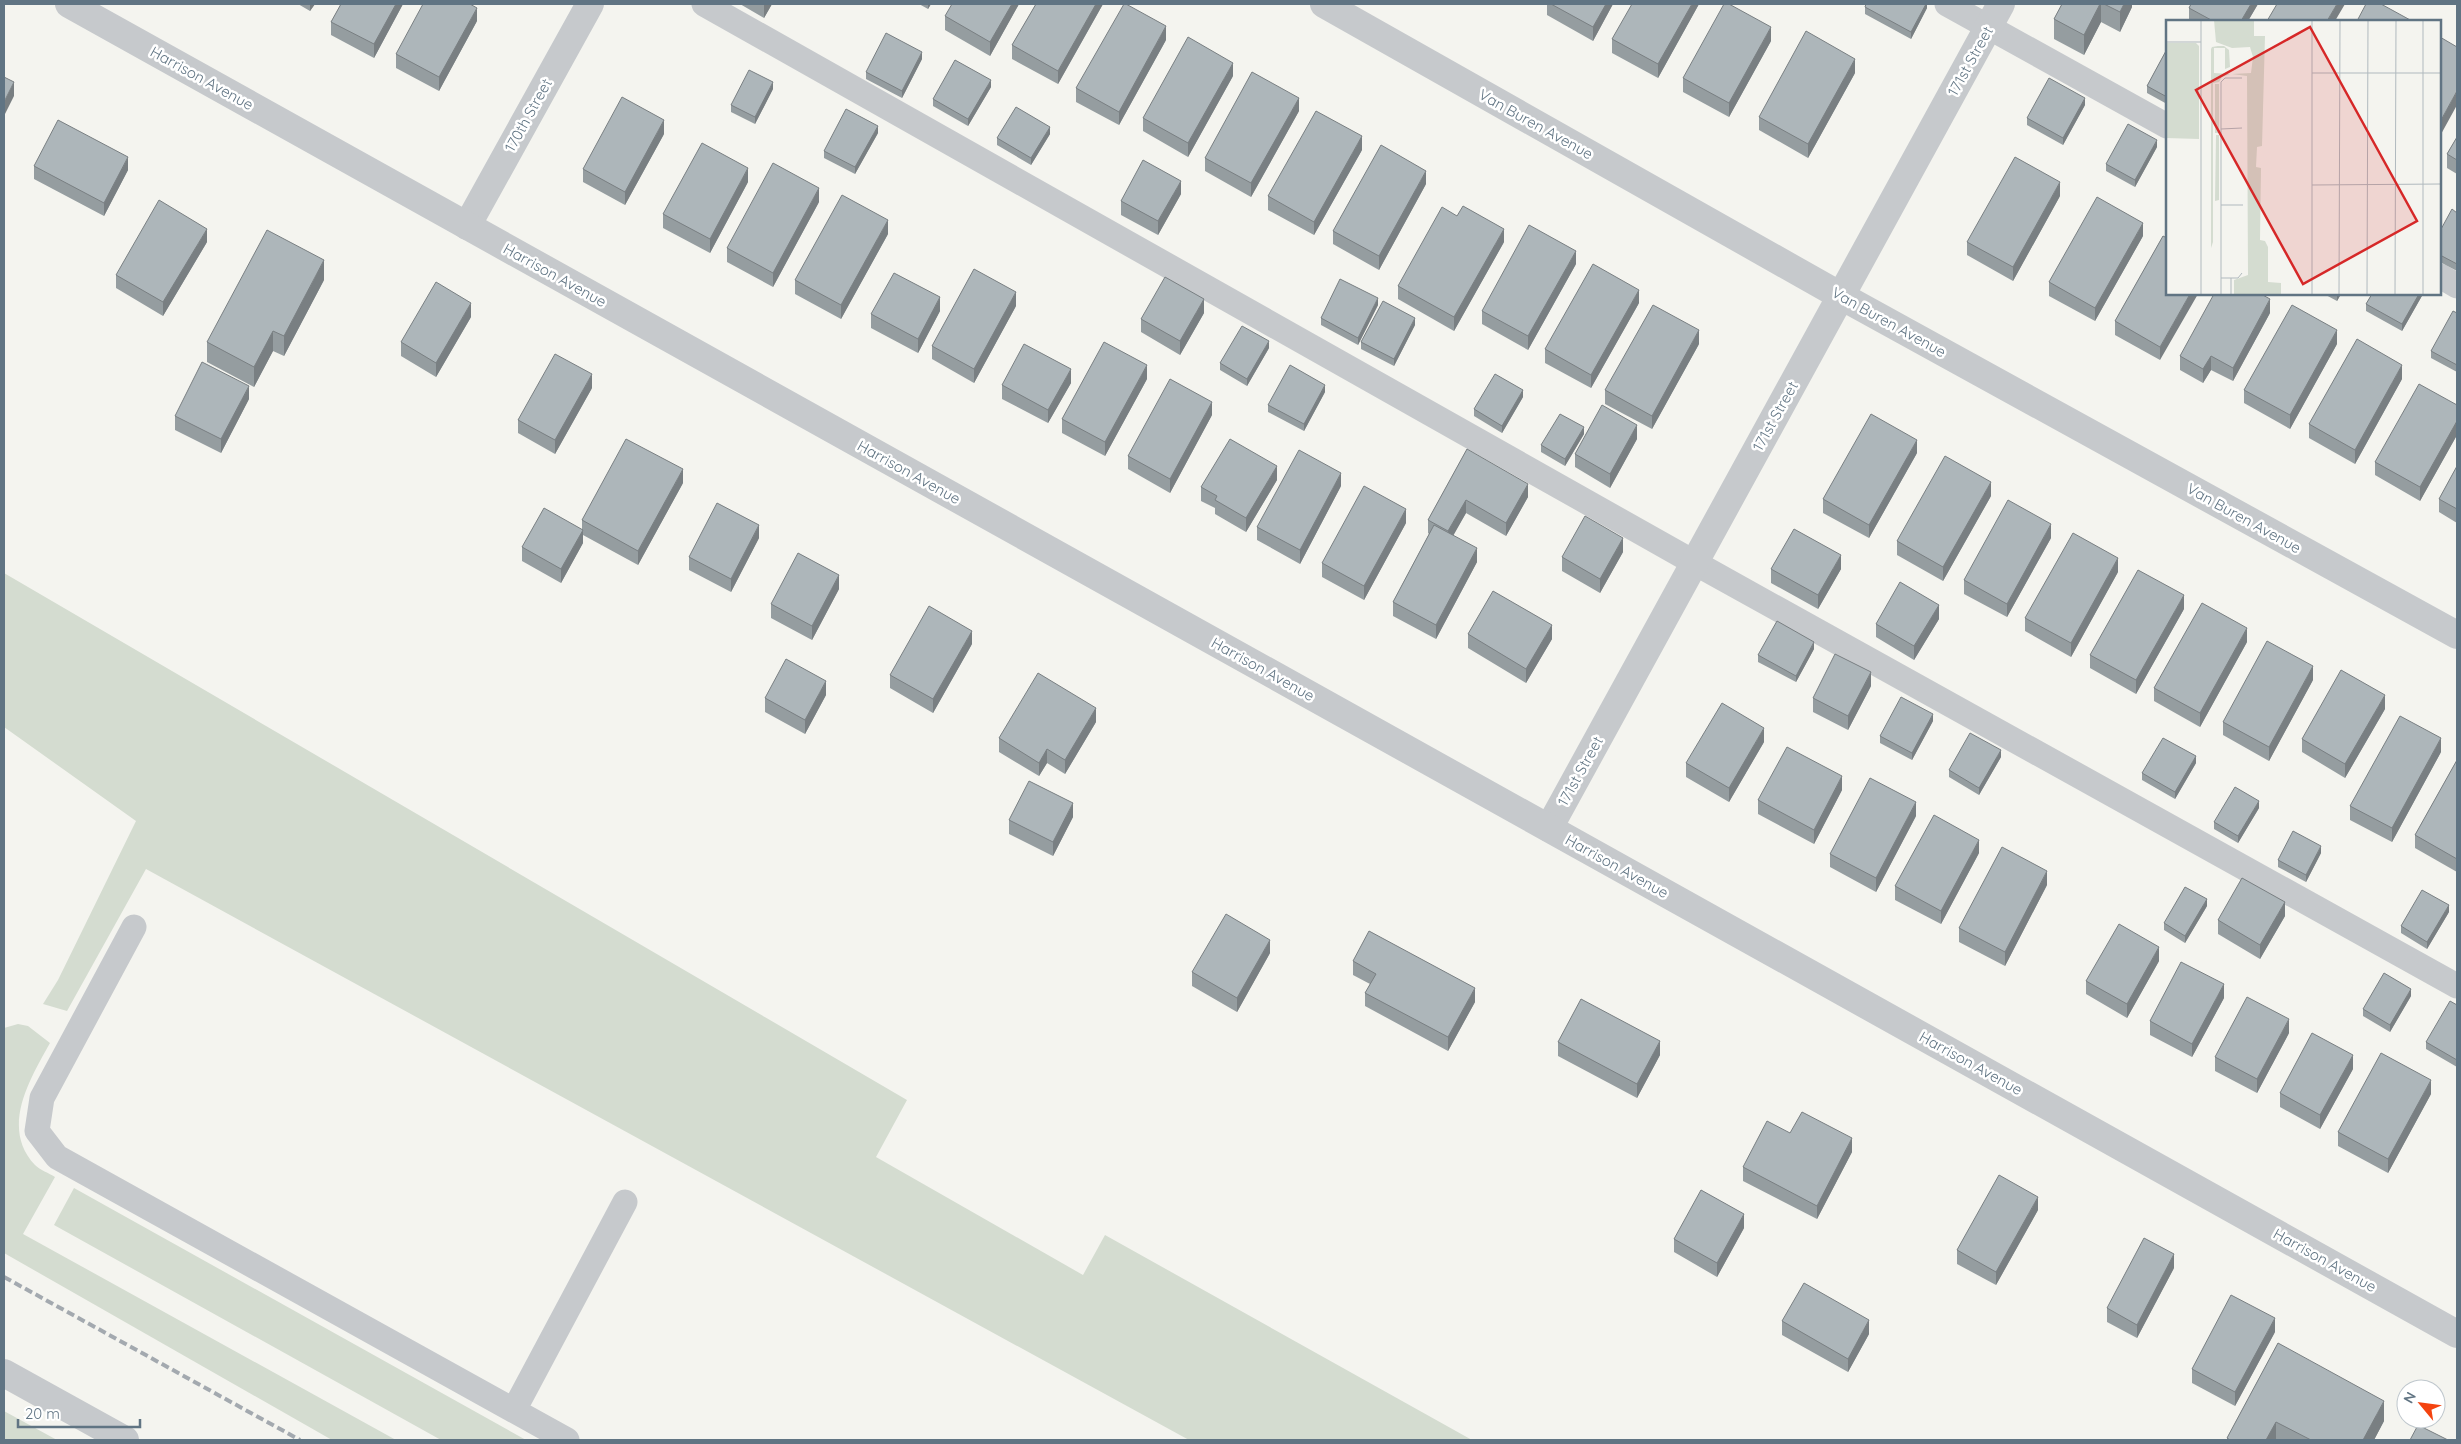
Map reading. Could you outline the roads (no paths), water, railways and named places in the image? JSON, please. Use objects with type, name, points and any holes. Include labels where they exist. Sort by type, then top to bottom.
[{"type":"street","name":"Harrison Avenue","points":[[69,4],[2457,1334]]},
{"type":"street","name":"170th Street","points":[[467,226],[590,4]]},
{"type":"street","name":"Van Buren Avenue","points":[[1324,4],[1841,296],[2457,635]]},
{"type":"street","name":"171st Street","points":[[1549,828],[2001,4]]},
{"type":"street","points":[[4,1373],[125,1440]]},
{"type":"lane","points":[[704,4],[1695,562],[2457,986]]},
{"type":"lane","points":[[1947,4],[2166,125]]},
{"type":"lane","points":[[2441,277],[2457,286]]},
{"type":"lane","points":[[134,927],[42,1098],[37,1131],[57,1157],[567,1440]]},
{"type":"lane","points":[[514,1410],[625,1202]]},
{"type":"railway","points":[[4,1277],[300,1440]]}]
